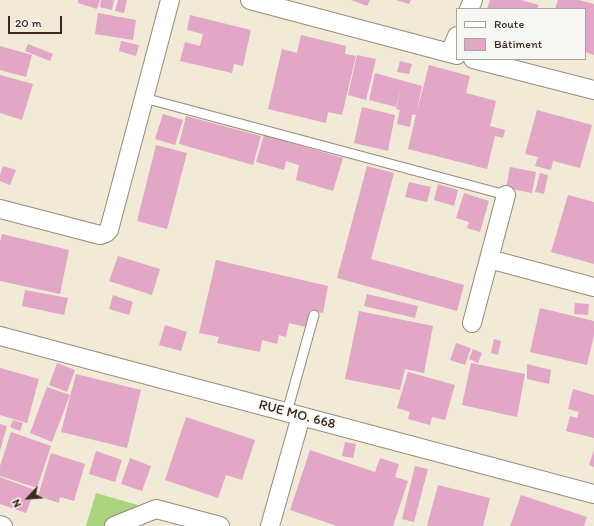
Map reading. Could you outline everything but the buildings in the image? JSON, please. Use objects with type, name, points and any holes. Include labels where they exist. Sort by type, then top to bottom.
[{"type":"street","points":[[0,209],[100,235],[109,230],[170,0]]},
{"type":"street","points":[[250,0],[453,54],[456,40]]},
{"type":"street","points":[[477,60],[594,90]]},
{"type":"street","points":[[472,322],[506,195]]},
{"type":"street","points":[[489,259],[594,287]]},
{"type":"street","name":"RUE MO. 668","points":[[0,336],[594,494]]},
{"type":"street","points":[[270,526],[294,414]]},
{"type":"street","points":[[114,526],[156,509],[220,526]]},
{"type":"lane","points":[[144,98],[506,195]]},
{"type":"lane","points":[[294,414],[314,315]]},
{"type":"green space","points":[[96,493],[141,506],[135,526],[86,526]]}]
